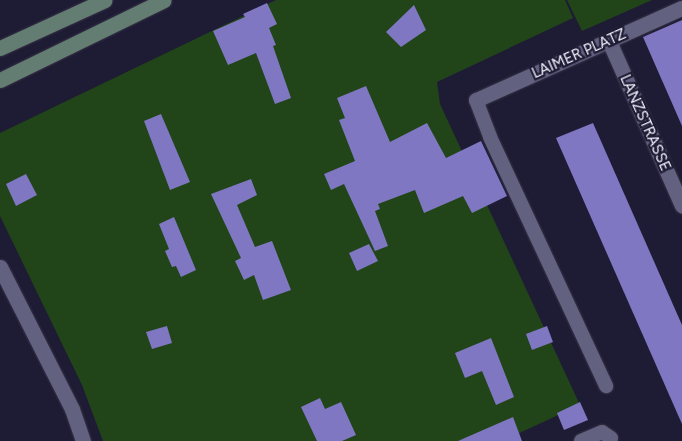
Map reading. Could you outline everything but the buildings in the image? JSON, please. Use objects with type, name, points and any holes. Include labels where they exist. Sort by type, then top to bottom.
[{"type":"street","points":[[0,48],[105,0]]},
{"type":"street","points":[[0,80],[164,0]]},
{"type":"street","name":"LAIMER PLATZ","points":[[476,100],[682,8]]},
{"type":"street","name":"LANZSTRASSE","points":[[609,40],[682,206]]},
{"type":"street","points":[[0,267],[72,409],[83,441]]},
{"type":"lane","points":[[476,100],[490,137],[606,386]]},
{"type":"lane","points":[[581,441],[602,432],[611,438]]},
{"type":"green space","points":[[276,0],[565,0],[573,18],[437,82],[440,104],[580,405],[502,441],[103,441],[82,385],[0,216],[0,133]]},
{"type":"green space","points":[[567,0],[652,0],[582,31]]}]
